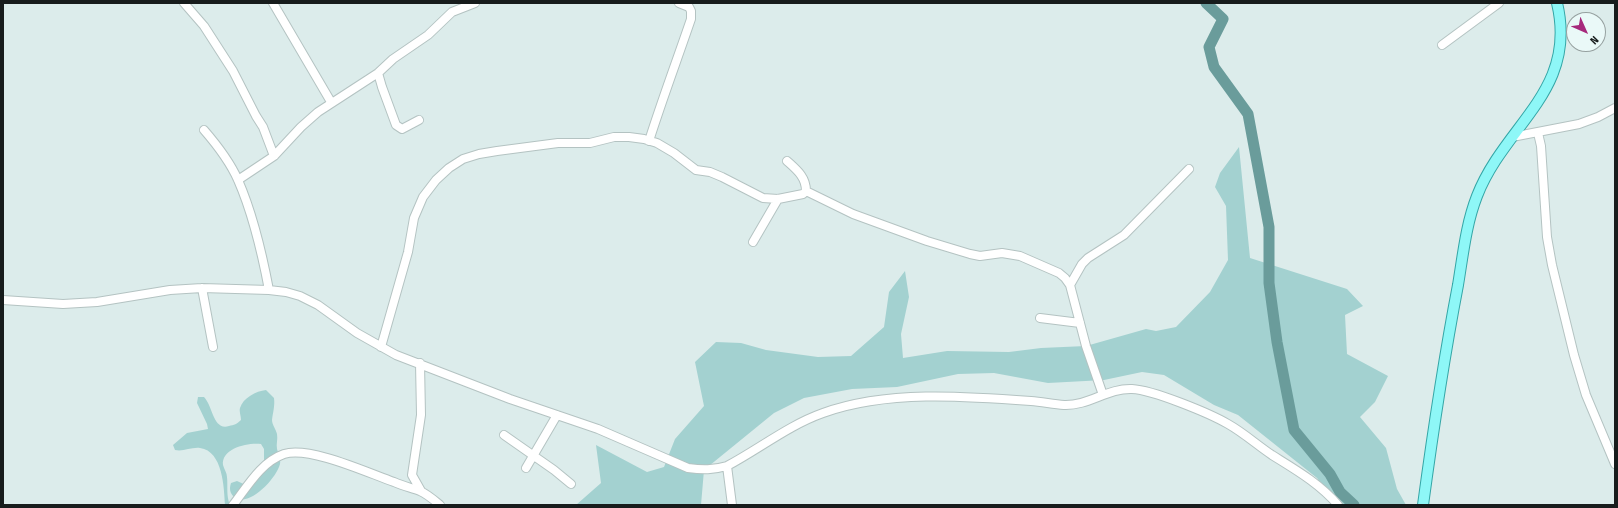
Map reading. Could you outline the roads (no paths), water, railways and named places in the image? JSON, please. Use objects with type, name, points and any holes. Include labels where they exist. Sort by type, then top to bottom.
[{"type":"main road","points":[[1423,505],[1455,299],[1476,196],[1495,160],[1546,88],[1557,63],[1562,32],[1557,3]]},
{"type":"street","points":[[184,3],[204,26],[236,77],[263,127],[274,156]]},
{"type":"street","points":[[272,3],[331,102]]},
{"type":"street","points":[[238,180],[274,156],[301,127],[331,102],[378,73],[393,59],[428,35],[452,12],[475,3]]},
{"type":"street","points":[[649,141],[690,19],[691,11],[689,7],[680,3]]},
{"type":"street","points":[[1442,45],[1499,3]]},
{"type":"street","points":[[378,73],[396,125],[402,129],[419,120]]},
{"type":"street","points":[[1512,138],[1579,124],[1598,117],[1615,108]]},
{"type":"street","points":[[204,130],[222,153],[238,180],[256,233],[269,290]]},
{"type":"street","points":[[1538,133],[1541,146],[1547,237],[1552,265],[1574,355],[1586,395],[1615,464]]},
{"type":"street","points":[[381,347],[408,252],[414,218],[423,197],[436,180],[449,168],[463,159],[496,151],[558,143],[590,143],[614,138],[630,137],[649,141],[674,153],[696,170],[710,172],[722,177],[763,198],[778,198],[803,194],[806,191]]},
{"type":"street","points":[[787,161],[805,180],[806,191]]},
{"type":"street","points":[[1070,285],[1082,264],[1088,258],[1124,235],[1189,169]]},
{"type":"street","points":[[806,191],[853,214],[933,243],[980,256],[1002,253],[1020,256],[1059,273],[1070,285],[1102,395]]},
{"type":"street","points":[[753,242],[778,198]]},
{"type":"street","points":[[202,288],[213,347]]},
{"type":"street","points":[[3,300],[63,304],[97,302],[170,290],[202,288],[286,292],[310,301],[327,311],[357,333],[381,347],[557,415],[605,431],[688,468],[704,470],[714,470],[727,466],[802,422],[846,405],[897,398],[958,397],[1077,404],[1102,395],[1130,389],[1146,391],[1199,411],[1228,424],[1274,456],[1300,471],[1319,486],[1338,505]]},
{"type":"street","points":[[1040,318],[1080,323]]},
{"type":"street","points":[[420,363],[421,415],[412,475],[421,491]]},
{"type":"street","points":[[526,468],[557,415]]},
{"type":"street","points":[[504,435],[534,455],[571,484]]},
{"type":"street","points":[[233,505],[260,470],[272,460],[290,452],[313,455],[339,462],[421,491],[440,505]]},
{"type":"street","points":[[727,466],[732,505]]},
{"type":"waterway","points":[[1206,3],[1223,19],[1209,47],[1214,67],[1248,114],[1269,227],[1269,283],[1277,342],[1294,430],[1330,474],[1340,492],[1354,505]]}]
